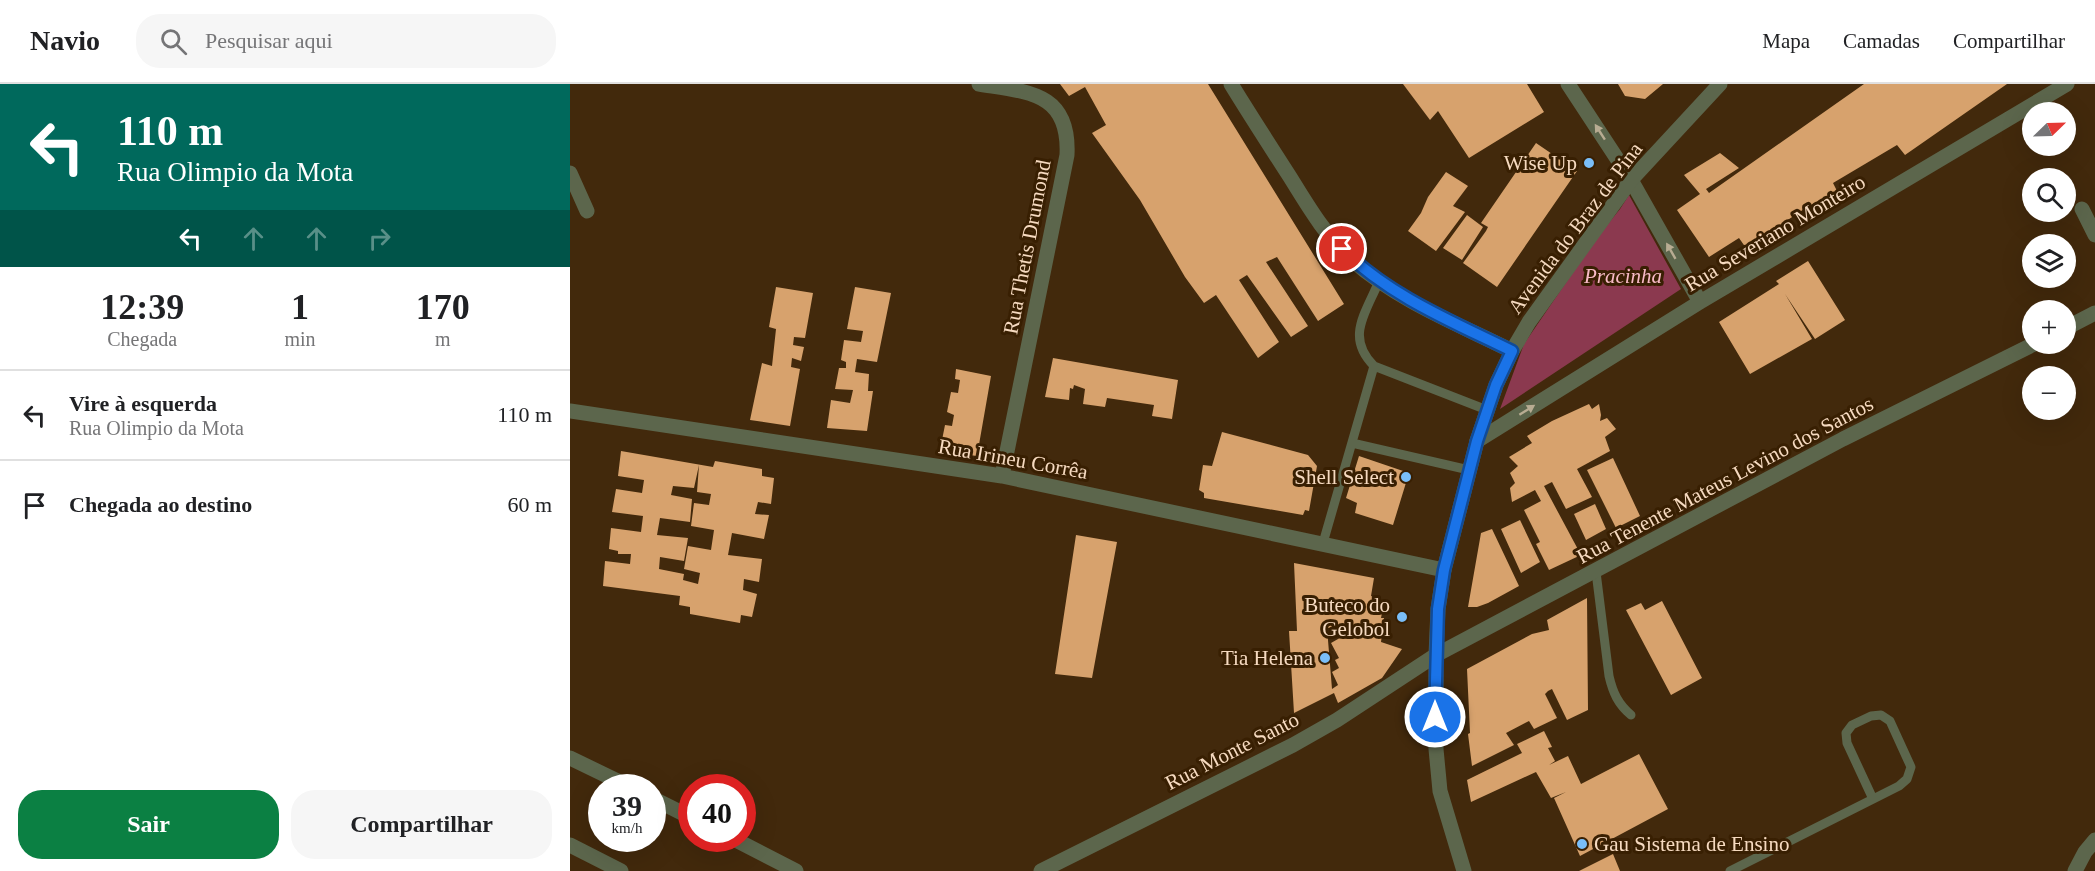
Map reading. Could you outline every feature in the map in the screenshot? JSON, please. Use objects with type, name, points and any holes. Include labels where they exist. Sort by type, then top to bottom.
[{"type":"street","name":"Rua Thetis Drumond","points":[[979,84],[1019,91],[1041,98],[1053,105],[1067,128],[1068,141],[1002,476]]},
{"type":"street","points":[[1231,84],[1313,214],[1331,239],[1352,260],[1379,281],[1416,303],[1512,351]]},
{"type":"street","points":[[1568,84],[1632,180],[1700,302]]},
{"type":"street","name":"Avenida do Braz de Pina","points":[[1464,871],[1440,791],[1436,749],[1438,609],[1444,570],[1469,470],[1487,410],[1512,351],[1529,322],[1632,180],[1720,84]]},
{"type":"street","name":"Rua Severiano Monteiro","points":[[1477,441],[1700,302],[2067,84]]},
{"type":"street","points":[[570,173],[587,211]]},
{"type":"street","points":[[2082,209],[2095,235]]},
{"type":"street","points":[[2076,323],[2095,313]]},
{"type":"street","name":"Rua Tenente Mateus Levino dos Santos","points":[[1436,655],[1843,440],[2022,350]]},
{"type":"street","name":"Rua Irineu Corrêa","points":[[570,411],[1002,476],[1444,570]]},
{"type":"street","name":"Rua Monte Santo","points":[[1041,871],[1293,745],[1337,720],[1436,655]]},
{"type":"street","points":[[570,758],[603,774]]},
{"type":"street","points":[[2075,871],[2085,852],[2095,840]]},
{"type":"street","points":[[570,844],[621,871]]},
{"type":"street","points":[[756,850],[796,871]]},
{"type":"lane","points":[[1379,281],[1358,333],[1362,351],[1374,366],[1487,410]]},
{"type":"lane","points":[[1323,543],[1374,366]]},
{"type":"lane","points":[[1352,443],[1469,470]]},
{"type":"lane","points":[[1596,572],[1612,692],[1619,705],[1631,716]]},
{"type":"lane","points":[[1730,871],[1899,786],[1907,778],[1911,766],[1890,721],[1881,715],[1871,716],[1852,725],[1846,733],[1847,743],[1873,799]]},
{"type":"green space","name":"Pracinha","points":[[1629,195],[1681,289],[1500,409],[1524,344],[1595,240]]},
{"type":"building","points":[[1060,84],[1208,84],[1344,304],[1318,321],[1277,257],[1266,262],[1308,326],[1291,337],[1247,275],[1239,280],[1279,342],[1258,358],[1216,295],[1204,303],[1185,277],[1140,200],[1092,133],[1106,125],[1085,87],[1069,96]]},
{"type":"building","points":[[1403,84],[1527,84],[1544,112],[1469,158],[1438,111],[1430,120]]},
{"type":"building","points":[[1618,84],[1663,84],[1645,99],[1625,96]]},
{"type":"building","points":[[1864,84],[2007,84],[1905,155],[1897,145],[1833,183],[1837,191],[1807,207],[1746,248],[1739,238],[1709,257],[1677,210],[1700,194],[1684,175],[1720,153],[1739,168],[1706,189],[1709,193]]},
{"type":"building","points":[[1536,143],[1577,171],[1497,287],[1463,263],[1488,227],[1481,223]]},
{"type":"building","points":[[1446,172],[1468,186],[1453,206],[1465,212],[1436,251],[1408,231]]},
{"type":"building","points":[[1467,215],[1483,227],[1462,260],[1443,248]]},
{"type":"building","points":[[1808,261],[1845,320],[1815,339],[1785,294],[1812,339],[1750,374],[1719,322],[1779,284],[1776,281]]},
{"type":"building","points":[[776,287],[813,293],[805,338],[794,337],[793,345],[804,347],[801,361],[792,358],[791,367],[800,369],[790,426],[750,420],[762,363],[772,366],[776,329],[769,327]]},
{"type":"building","points":[[855,287],[891,293],[877,362],[857,359],[855,372],[869,374],[868,391],[873,391],[867,431],[827,428],[831,400],[850,403],[853,390],[835,389],[839,368],[846,368],[846,362],[841,360],[844,340],[861,342],[863,331],[847,329]]},
{"type":"building","points":[[1053,358],[1178,380],[1172,419],[1152,416],[1154,405],[1107,398],[1105,407],[1083,404],[1085,389],[1074,385],[1073,389],[1070,388],[1069,400],[1045,397]]},
{"type":"building","points":[[956,369],[991,376],[977,456],[946,452],[947,446],[941,445],[945,425],[952,426],[954,415],[947,412],[951,392],[958,393],[960,380],[955,379]]},
{"type":"building","points":[[1589,404],[1592,409],[1599,404],[1600,421],[1607,418],[1616,429],[1605,437],[1610,451],[1577,469],[1592,497],[1566,509],[1552,482],[1544,486],[1581,555],[1549,570],[1536,544],[1540,542],[1524,510],[1541,501],[1535,490],[1512,502],[1510,488],[1515,483],[1510,473],[1518,466],[1509,457],[1532,443],[1527,436],[1552,421]]},
{"type":"building","points":[[1222,432],[1308,455],[1317,466],[1309,511],[1305,510],[1303,515],[1204,498],[1204,493],[1199,490],[1203,465],[1212,466]]},
{"type":"building","points":[[621,451],[713,467],[715,461],[762,469],[762,476],[774,478],[771,504],[758,502],[755,514],[769,515],[764,539],[732,533],[728,555],[762,559],[759,582],[744,579],[743,590],[757,594],[752,617],[741,615],[740,623],[690,614],[690,607],[679,605],[680,596],[603,586],[605,561],[630,564],[631,554],[618,554],[618,551],[609,549],[611,528],[641,532],[643,516],[612,512],[616,489],[642,493],[644,480],[618,476]],"holes":[[[699,465],[697,492],[711,494],[709,505],[694,503],[691,526],[714,530],[711,550],[688,546],[684,569],[700,573],[698,584],[683,580],[684,574],[659,569],[660,557],[684,561],[688,538],[657,535],[660,518],[690,522],[692,499],[671,495],[673,486],[694,488]]]},
{"type":"building","points":[[1359,456],[1409,473],[1393,525],[1355,513],[1357,503],[1346,498]]},
{"type":"building","points":[[1613,458],[1640,516],[1616,528],[1587,470]]},
{"type":"building","points":[[1595,504],[1606,529],[1586,540],[1574,514]]},
{"type":"building","points":[[1520,520],[1540,562],[1521,573],[1501,529]]},
{"type":"building","points":[[1492,529],[1519,586],[1488,603],[1468,607],[1481,533]]},
{"type":"building","points":[[1076,535],[1117,542],[1092,678],[1055,674]]},
{"type":"building","points":[[1294,563],[1374,578],[1371,596],[1378,599],[1383,608],[1381,642],[1402,649],[1382,678],[1338,703],[1334,693],[1294,713],[1289,631],[1297,631]],"holes":[[[1327,628],[1352,631],[1331,643],[1339,658],[1335,660],[1339,668],[1332,672],[1338,685],[1332,689]]]},
{"type":"building","points":[[1587,598],[1588,710],[1567,720],[1552,689],[1545,694],[1557,718],[1534,729],[1529,721],[1506,733],[1514,745],[1472,766],[1468,734],[1470,733],[1467,669],[1532,634],[1549,630],[1547,620]]},
{"type":"building","points":[[1662,601],[1702,678],[1671,695],[1626,610],[1641,603],[1645,610]]},
{"type":"building","points":[[1544,731],[1552,747],[1548,748],[1555,761],[1549,765],[1568,756],[1581,784],[1639,754],[1668,809],[1580,856],[1554,798],[1566,792],[1551,798],[1536,772],[1471,802],[1467,780],[1522,753],[1517,744]]},
{"type":"building","points":[[1613,854],[1620,871],[1579,871]]},
{"type":"place","name":"Wise Up","points":[[1589,163]]},
{"type":"place","name":"Shell Select","points":[[1406,477]]},
{"type":"place","name":"Buteco do Gelobol","points":[[1402,617]]},
{"type":"place","name":"Tia Helena","points":[[1325,658]]},
{"type":"place","name":"Gau Sistema de Ensino","points":[[1582,844]]},
{"type":"route","points":[[1342,249],[1379,281],[1416,303],[1512,351],[1496,385],[1477,441],[1444,570],[1438,609],[1435,717]]}]
